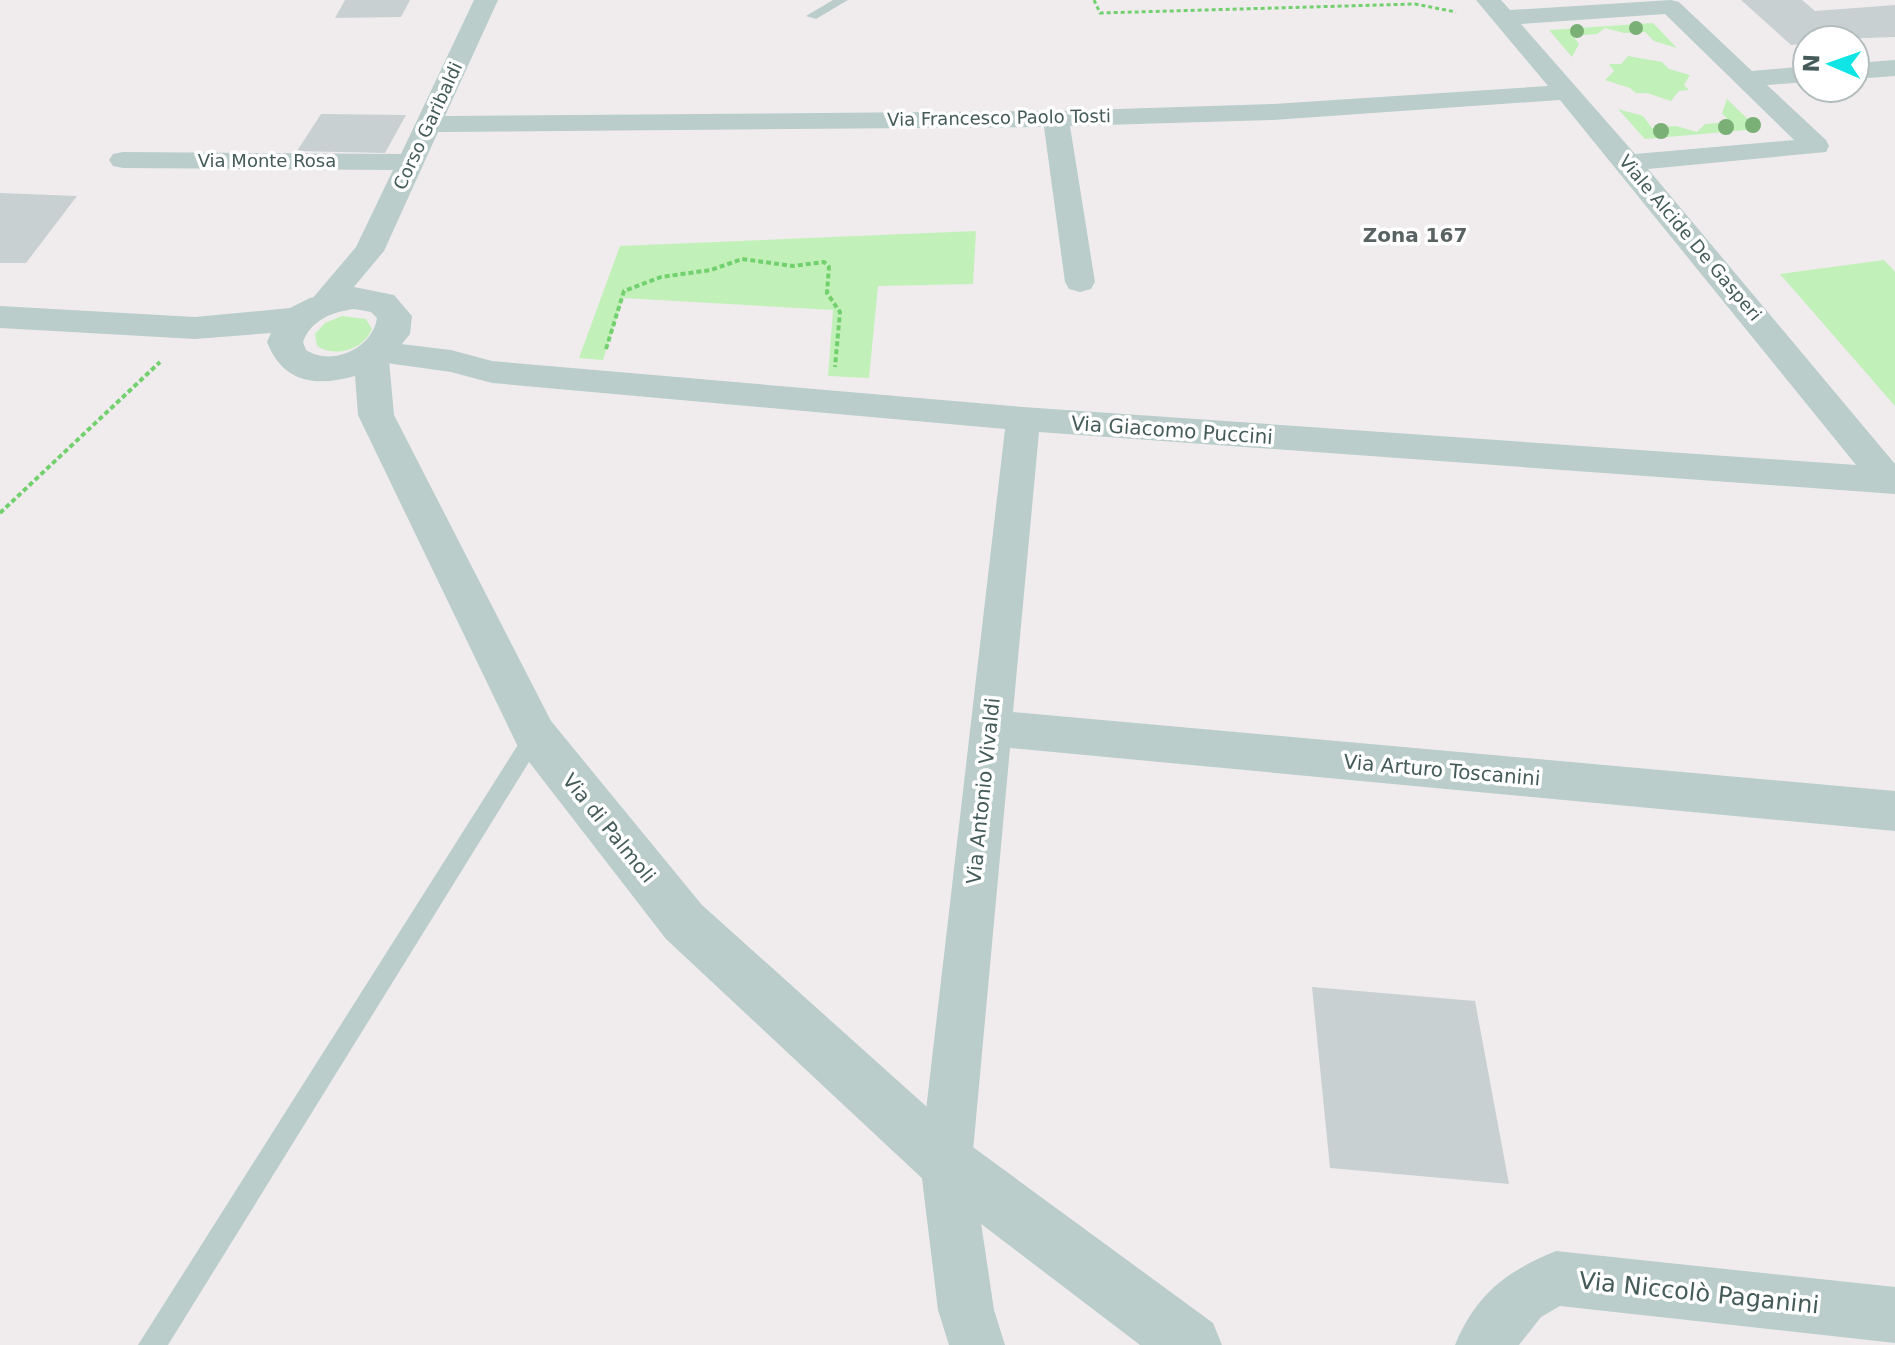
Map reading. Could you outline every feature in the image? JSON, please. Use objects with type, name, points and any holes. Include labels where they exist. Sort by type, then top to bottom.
[{"type":"street","name":"Corso Garibaldi","points":[[302,324],[369,251],[486,0]]},
{"type":"street","points":[[1496,9],[1671,7],[1816,146],[1628,163]]},
{"type":"street","name":"Viale Alcide De Gasperi","points":[[1496,9],[1892,481]]},
{"type":"street","points":[[1871,70],[1895,68]]},
{"type":"street","points":[[1748,79],[1791,75]]},
{"type":"street","name":"Via Francesco Paolo Tosti","points":[[429,124],[1056,119],[1273,112],[1568,92]]},
{"type":"street","points":[[1056,119],[1080,282]]},
{"type":"street","name":"Via Monte Rosa","points":[[123,160],[411,162]]},
{"type":"street","points":[[324,369],[348,365],[374,354],[390,339],[389,314],[369,251]]},
{"type":"street","points":[[0,317],[195,328],[302,324],[354,298],[389,314]]},
{"type":"street","name":"Via Giacomo Puccini","points":[[389,314],[451,361]]},
{"type":"street","name":"Via di Palmoli","points":[[302,324],[298,363],[324,369],[376,415],[535,735],[684,922],[946,1162],[1191,1345]]},
{"type":"street","name":"Via Giacomo Puccini","points":[[374,354],[451,361],[492,372],[828,403],[1892,481]]},
{"type":"street","name":"Via di Palmoli","points":[[374,354],[376,415]]},
{"type":"street","name":"Via Antonio Vivaldi","points":[[977,1345],[966,1310],[946,1162],[1023,419]]},
{"type":"street","name":"Via Arturo Toscanini","points":[[990,728],[1895,811]]},
{"type":"street","name":"Via Niccolò Paganini","points":[[1483,1345],[1521,1297],[1556,1278],[1895,1315]]},
{"type":"lane","points":[[812,16],[842,0]]},
{"type":"lane","points":[[152,1345],[535,735]]},
{"type":"path","points":[[1094,0],[1100,13],[1415,4],[1456,12]]},
{"type":"path","points":[[596,382],[624,291],[661,277],[711,270],[742,259],[793,266],[824,262],[829,267],[827,293],[840,312],[828,403]]},
{"type":"path","points":[[0,513],[195,328]]},
{"type":"green space","points":[[1653,23],[1677,48],[1654,41],[1645,32],[1624,33],[1605,28],[1597,34],[1573,36],[1579,44],[1572,57],[1549,30]]},
{"type":"green space","points":[[1628,56],[1662,62],[1669,69],[1690,75],[1684,85],[1689,90],[1679,91],[1671,101],[1647,93],[1636,93],[1605,80],[1614,71],[1609,64],[1621,64]]},
{"type":"green space","points":[[1727,99],[1758,129],[1645,139],[1618,109],[1643,116],[1652,128],[1676,126],[1697,132],[1705,124],[1730,122],[1722,113]]},
{"type":"green space","points":[[976,231],[973,284],[878,286],[869,378],[828,376],[833,310],[623,298],[603,360],[579,358],[620,246]]},
{"type":"green space","points":[[1884,260],[1895,272],[1895,406],[1780,274]]},
{"type":"green space","points":[[342,316],[366,319],[372,329],[368,336],[348,350],[324,350],[317,346],[315,334],[325,323]]},
{"type":"building","points":[[345,0],[410,0],[401,17],[335,18]]},
{"type":"building","points":[[1741,0],[1802,0],[1815,11],[1895,5],[1895,37],[1871,38],[1871,24],[1791,24],[1791,45]]},
{"type":"building","points":[[321,114],[406,115],[385,153],[297,151]]},
{"type":"building","points":[[0,193],[77,196],[26,263],[0,263]]},
{"type":"building","points":[[1312,987],[1475,1001],[1509,1184],[1330,1168]]},
{"type":"district","name":"Zona 167","points":[[1415,235]]}]
